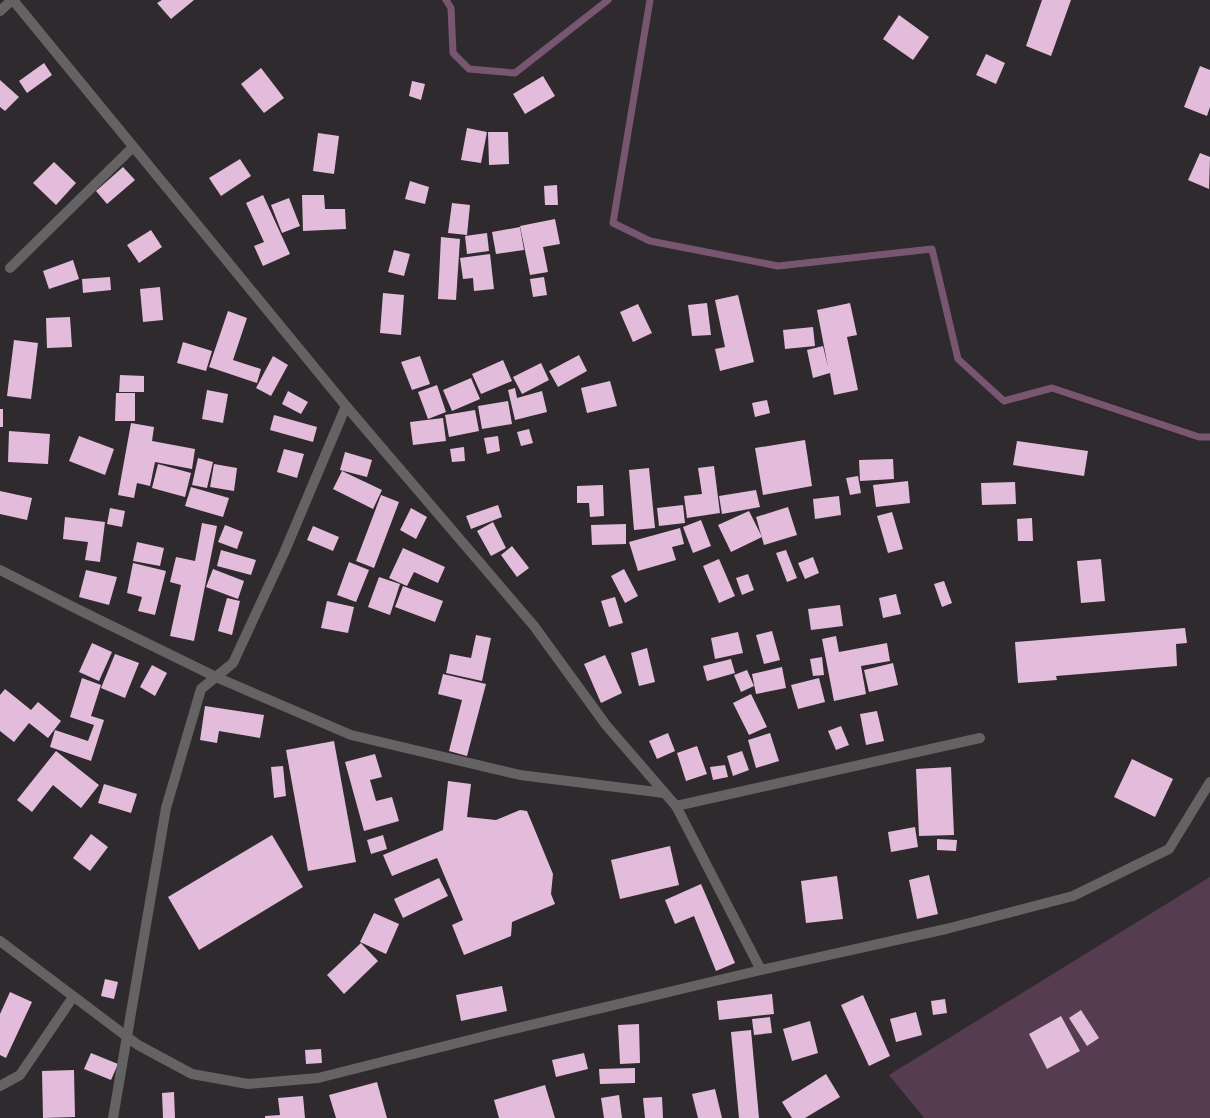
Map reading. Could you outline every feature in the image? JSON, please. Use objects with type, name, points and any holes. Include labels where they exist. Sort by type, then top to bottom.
[{"type":"street","points":[[0,11],[12,0],[346,406],[534,626],[606,725],[676,806],[761,970]]},
{"type":"street","points":[[10,268],[133,147]]},
{"type":"street","points":[[113,1118],[166,808],[201,689],[233,663],[284,553],[346,406]]},
{"type":"street","points":[[0,570],[216,677],[351,735],[520,775],[664,793]]},
{"type":"street","points":[[676,806],[980,738]]},
{"type":"street","points":[[0,942],[138,1045],[192,1074],[248,1084],[318,1078],[501,1032],[761,970],[946,930],[1073,896],[1169,849],[1210,782]]},
{"type":"street","points":[[0,1086],[20,1075],[73,997]]},
{"type":"shaded area","points":[[1210,877],[1210,1118],[924,1118],[889,1075]]},
{"type":"building","points":[[162,0],[194,0],[171,19],[157,3]]},
{"type":"building","points":[[1042,0],[1071,0],[1051,56],[1026,46]]},
{"type":"building","points":[[899,15],[929,37],[913,60],[883,39]]},
{"type":"building","points":[[986,54],[1005,63],[996,84],[976,75]]},
{"type":"building","points":[[44,63],[52,75],[27,93],[19,81]]},
{"type":"building","points":[[1200,66],[1210,70],[1210,107],[1207,116],[1184,107]]},
{"type":"building","points":[[261,68],[284,98],[264,113],[241,84]]},
{"type":"building","points":[[543,76],[555,96],[525,114],[513,94]]},
{"type":"building","points":[[0,80],[19,97],[5,111],[0,107]]},
{"type":"building","points":[[412,81],[425,84],[421,100],[409,96]]},
{"type":"building","points":[[467,128],[487,132],[481,163],[461,160]]},
{"type":"building","points":[[488,132],[508,132],[509,164],[489,165]]},
{"type":"building","points":[[318,133],[339,136],[334,174],[313,171]]},
{"type":"building","points":[[1200,153],[1210,157],[1209,189],[1188,180]]},
{"type":"building","points":[[240,159],[251,176],[221,196],[209,178]]},
{"type":"building","points":[[54,162],[76,183],[56,205],[33,183]]},
{"type":"building","points":[[123,167],[135,180],[107,204],[96,191]]},
{"type":"building","points":[[410,181],[429,187],[425,204],[405,199]]},
{"type":"building","points":[[557,185],[558,205],[545,205],[544,186]]},
{"type":"building","points":[[263,195],[290,254],[263,266],[254,246],[264,242],[246,203]]},
{"type":"building","points":[[302,195],[324,195],[325,209],[345,209],[346,229],[303,231]]},
{"type":"building","points":[[289,198],[300,226],[282,233],[271,205]]},
{"type":"building","points":[[452,203],[470,205],[467,235],[448,233]]},
{"type":"building","points":[[555,219],[560,244],[543,247],[548,272],[530,275],[520,226]]},
{"type":"building","points":[[520,227],[524,250],[496,254],[492,232]]},
{"type":"building","points":[[151,230],[162,247],[139,263],[127,245]]},
{"type":"building","points":[[487,233],[489,251],[467,254],[465,236]]},
{"type":"building","points":[[441,237],[460,239],[456,300],[438,299]]},
{"type":"building","points":[[394,250],[410,254],[404,276],[388,272]]},
{"type":"building","points":[[490,254],[494,289],[474,291],[473,278],[463,279],[460,258]]},
{"type":"building","points":[[73,260],[79,279],[49,289],[43,271]]},
{"type":"building","points":[[110,277],[111,290],[83,293],[82,279]]},
{"type":"building","points":[[544,277],[547,295],[533,297],[530,279]]},
{"type":"building","points":[[160,287],[163,320],[143,322],[140,289]]},
{"type":"building","points":[[383,293],[404,295],[401,335],[380,333]]},
{"type":"building","points":[[738,295],[754,362],[720,371],[715,349],[725,347],[715,300]]},
{"type":"building","points":[[707,303],[711,335],[692,336],[688,305]]},
{"type":"building","points":[[850,303],[857,335],[847,337],[858,390],[834,395],[830,373],[813,378],[807,350],[823,346],[828,367],[817,310]]},
{"type":"building","points":[[638,304],[652,333],[633,342],[620,312]]},
{"type":"building","points":[[228,311],[247,318],[233,360],[261,369],[257,383],[209,367]]},
{"type":"building","points":[[70,317],[72,347],[47,348],[46,318]]},
{"type":"building","points":[[813,327],[815,346],[785,349],[783,330]]},
{"type":"building","points":[[14,340],[38,343],[31,399],[7,396]]},
{"type":"building","points":[[183,342],[212,351],[206,371],[177,363]]},
{"type":"building","points":[[579,355],[587,371],[558,387],[549,371]]},
{"type":"building","points":[[273,356],[288,365],[271,396],[256,388]]},
{"type":"building","points":[[420,356],[430,384],[412,390],[401,362]]},
{"type":"building","points":[[503,360],[512,381],[481,394],[472,374]]},
{"type":"building","points":[[541,363],[549,380],[522,394],[513,377]]},
{"type":"building","points":[[120,375],[144,376],[144,392],[119,392]]},
{"type":"building","points":[[471,378],[480,399],[452,411],[443,390]]},
{"type":"building","points":[[610,381],[617,406],[587,413],[581,388]]},
{"type":"building","points":[[437,385],[446,412],[428,419],[418,392]]},
{"type":"building","points":[[515,388],[517,398],[542,391],[547,412],[515,420],[508,390]]},
{"type":"building","points":[[207,390],[228,394],[223,423],[202,419]]},
{"type":"building","points":[[288,391],[308,402],[301,414],[282,404]]},
{"type":"building","points":[[116,393],[135,393],[135,421],[115,421]]},
{"type":"building","points":[[767,400],[770,413],[755,417],[752,403]]},
{"type":"building","points":[[508,401],[512,424],[482,429],[478,406]]},
{"type":"building","points":[[0,409],[3,409],[3,427],[0,427]]},
{"type":"building","points":[[475,410],[479,431],[449,437],[445,415]]},
{"type":"building","points":[[274,415],[317,427],[313,442],[270,430]]},
{"type":"building","points":[[443,418],[446,441],[413,445],[410,422]]},
{"type":"building","points":[[131,423],[154,427],[152,441],[195,449],[192,469],[155,462],[150,486],[137,483],[134,498],[118,495]]},
{"type":"building","points":[[529,429],[533,443],[521,446],[517,432]]},
{"type":"building","points":[[9,431],[50,434],[48,464],[8,462]]},
{"type":"building","points":[[79,436],[114,449],[105,475],[69,461]]},
{"type":"building","points":[[498,436],[500,451],[487,454],[484,438]]},
{"type":"building","points":[[805,440],[812,486],[763,495],[755,448]]},
{"type":"building","points":[[1017,441],[1088,451],[1084,476],[1013,465]]},
{"type":"building","points":[[464,447],[465,461],[452,462],[450,449]]},
{"type":"building","points":[[284,449],[304,454],[297,478],[277,472]]},
{"type":"building","points":[[345,452],[372,460],[367,477],[340,470]]},
{"type":"building","points":[[198,458],[213,462],[207,488],[192,485]]},
{"type":"building","points":[[893,459],[894,479],[860,481],[859,460]]},
{"type":"building","points":[[158,464],[191,473],[185,497],[152,488]]},
{"type":"building","points":[[214,464],[237,468],[234,491],[210,487]]},
{"type":"building","points":[[714,466],[720,513],[687,518],[684,496],[702,494],[698,468]]},
{"type":"building","points":[[649,468],[655,528],[634,530],[629,470]]},
{"type":"building","points":[[342,471],[382,490],[373,509],[333,489]]},
{"type":"building","points":[[858,476],[861,493],[850,495],[846,478]]},
{"type":"building","points":[[908,481],[910,503],[876,507],[873,485]]},
{"type":"building","points":[[1015,482],[1016,504],[982,505],[981,483]]},
{"type":"building","points":[[603,485],[604,516],[590,517],[589,503],[577,503],[577,486]]},
{"type":"building","points":[[191,487],[229,498],[223,517],[185,506]]},
{"type":"building","points":[[756,490],[760,507],[722,514],[719,496]]},
{"type":"building","points":[[0,491],[32,498],[27,520],[0,514]]},
{"type":"building","points":[[381,495],[399,502],[374,568],[356,561]]},
{"type":"building","points":[[839,496],[841,515],[815,519],[813,499]]},
{"type":"building","points":[[498,505],[502,517],[471,529],[466,516]]},
{"type":"building","points":[[683,505],[685,523],[659,526],[657,508]]},
{"type":"building","points":[[788,507],[797,535],[764,545],[756,517]]},
{"type":"building","points":[[110,508],[125,511],[122,527],[107,524]]},
{"type":"building","points":[[411,508],[427,517],[416,539],[400,530]]},
{"type":"building","points":[[749,511],[762,537],[731,552],[718,525]]},
{"type":"building","points":[[892,512],[903,549],[888,553],[877,516]]},
{"type":"building","points":[[65,517],[105,522],[100,562],[85,560],[88,542],[63,539]]},
{"type":"building","points":[[1032,518],[1033,541],[1018,541],[1017,519]]},
{"type":"building","points":[[701,520],[711,546],[693,553],[683,527]]},
{"type":"building","points":[[493,522],[506,548],[491,556],[477,531]]},
{"type":"building","points":[[202,523],[217,526],[194,641],[170,636],[181,585],[170,582],[176,557],[195,561]]},
{"type":"building","points":[[626,524],[626,544],[592,545],[591,525]]},
{"type":"building","points":[[225,525],[243,532],[237,549],[218,542]]},
{"type":"building","points":[[313,526],[339,537],[333,551],[307,540]]},
{"type":"building","points":[[680,528],[684,544],[672,547],[676,560],[638,571],[629,542]]},
{"type":"building","points":[[137,542],[164,548],[160,566],[133,561]]},
{"type":"building","points":[[512,546],[529,568],[517,577],[501,555]]},
{"type":"building","points":[[403,548],[445,567],[438,583],[414,572],[407,586],[389,578]]},
{"type":"building","points":[[221,550],[256,560],[251,575],[217,566]]},
{"type":"building","points":[[786,550],[797,578],[787,582],[776,553]]},
{"type":"building","points":[[813,557],[819,573],[805,579],[798,563]]},
{"type":"building","points":[[719,559],[735,596],[719,603],[703,566]]},
{"type":"building","points":[[1101,559],[1105,601],[1081,603],[1077,561]]},
{"type":"building","points":[[349,562],[369,570],[356,602],[337,595]]},
{"type":"building","points":[[133,563],[166,571],[155,615],[138,611],[142,597],[127,593]]},
{"type":"building","points":[[213,569],[244,581],[238,599],[206,587]]},
{"type":"building","points":[[624,569],[638,596],[625,603],[611,576]]},
{"type":"building","points":[[86,570],[117,577],[109,605],[79,597]]},
{"type":"building","points":[[748,574],[754,590],[742,595],[736,578]]},
{"type":"building","points":[[379,577],[400,584],[390,615],[368,607]]},
{"type":"building","points":[[944,581],[952,603],[942,607],[934,584]]},
{"type":"building","points":[[403,586],[443,601],[435,622],[395,607]]},
{"type":"building","points":[[896,594],[901,614],[883,618],[879,598]]},
{"type":"building","points":[[615,597],[623,623],[609,627],[601,601]]},
{"type":"building","points":[[227,598],[240,601],[232,635],[218,631]]},
{"type":"building","points":[[327,601],[354,607],[348,633],[321,628]]},
{"type":"building","points":[[840,605],[843,626],[811,630],[808,609]]},
{"type":"building","points":[[1185,628],[1187,643],[1176,644],[1177,666],[1056,676],[1057,680],[1018,683],[1015,642]]},
{"type":"building","points":[[772,631],[780,660],[764,664],[756,635]]},
{"type":"building","points":[[738,632],[743,653],[715,659],[711,638]]},
{"type":"building","points":[[476,635],[491,638],[482,681],[446,673],[450,654],[471,658]]},
{"type":"building","points":[[836,636],[839,652],[887,643],[890,661],[861,666],[866,694],[834,701],[822,639]]},
{"type":"building","points":[[92,643],[112,652],[99,681],[79,672]]},
{"type":"building","points":[[647,648],[655,682],[639,686],[631,653]]},
{"type":"building","points":[[115,654],[139,663],[125,698],[101,688]]},
{"type":"building","points":[[605,655],[622,693],[601,703],[584,664]]},
{"type":"building","points":[[822,657],[824,675],[813,676],[810,659]]},
{"type":"building","points":[[731,659],[735,673],[707,681],[703,666]]},
{"type":"building","points":[[893,663],[898,685],[869,692],[864,670]]},
{"type":"building","points":[[152,665],[167,673],[155,696],[140,687]]},
{"type":"building","points":[[782,667],[786,688],[756,694],[752,674]]},
{"type":"building","points":[[747,670],[754,686],[741,692],[734,675]]},
{"type":"building","points":[[443,674],[486,684],[467,756],[449,751],[462,700],[438,694]]},
{"type":"building","points":[[82,678],[101,685],[91,716],[104,720],[91,761],[50,747],[55,730],[88,741],[94,725],[70,717]]},
{"type":"building","points":[[819,678],[825,702],[798,709],[791,685]]},
{"type":"building","points":[[5,689],[31,710],[38,702],[61,721],[48,738],[29,723],[14,742],[0,731],[0,695]]},
{"type":"building","points":[[751,694],[767,727],[749,735],[733,703]]},
{"type":"building","points":[[205,706],[264,715],[260,738],[219,731],[217,743],[200,740]]},
{"type":"building","points":[[877,711],[884,741],[866,745],[860,714]]},
{"type":"building","points":[[841,726],[849,745],[836,750],[828,731]]},
{"type":"building","points":[[668,733],[675,751],[657,759],[649,741]]},
{"type":"building","points":[[770,733],[779,761],[756,768],[748,740]]},
{"type":"building","points":[[334,741],[356,862],[308,871],[286,750]]},
{"type":"building","points":[[697,746],[707,774],[686,781],[677,753]]},
{"type":"building","points":[[56,751],[99,785],[81,808],[53,785],[32,812],[17,800]]},
{"type":"building","points":[[742,751],[749,770],[733,776],[727,756]]},
{"type":"building","points":[[375,754],[382,777],[370,780],[376,801],[392,797],[399,821],[364,831],[345,762]]},
{"type":"building","points":[[1132,759],[1173,779],[1155,817],[1114,797]]},
{"type":"building","points":[[725,765],[728,777],[713,780],[710,767]]},
{"type":"building","points":[[283,766],[286,796],[274,798],[271,767]]},
{"type":"building","points":[[951,767],[954,835],[919,836],[916,769]]},
{"type":"building","points":[[448,781],[471,784],[467,817],[496,820],[520,810],[527,811],[553,874],[551,894],[555,904],[512,922],[511,936],[464,955],[452,925],[463,920],[437,858],[392,876],[383,855],[443,830]]},
{"type":"building","points":[[104,784],[137,794],[131,813],[98,803]]},
{"type":"building","points":[[915,827],[918,847],[891,852],[888,832]]},
{"type":"building","points":[[91,834],[108,847],[90,871],[73,858]]},
{"type":"building","points":[[272,835],[303,887],[199,950],[168,897]]},
{"type":"building","points":[[383,835],[387,849],[371,854],[367,840]]},
{"type":"building","points":[[937,839],[957,840],[956,851],[937,850]]},
{"type":"building","points":[[670,846],[679,885],[620,899],[611,860]]},
{"type":"building","points":[[929,875],[938,914],[917,919],[909,880]]},
{"type":"building","points":[[837,876],[843,919],[806,923],[801,881]]},
{"type":"building","points":[[439,878],[448,896],[403,918],[394,899]]},
{"type":"building","points":[[701,884],[735,963],[716,971],[694,916],[675,924],[665,900]]},
{"type":"building","points":[[374,913],[399,924],[386,954],[360,942]]},
{"type":"building","points":[[361,943],[378,961],[344,994],[327,975]]},
{"type":"building","points":[[105,979],[118,982],[114,999],[101,996]]},
{"type":"building","points":[[502,986],[507,1011],[461,1021],[456,995]]},
{"type":"building","points":[[10,992],[32,1002],[6,1058],[0,1055],[0,1014]]},
{"type":"building","points":[[772,994],[774,1014],[719,1020],[717,1001]]},
{"type":"building","points":[[863,995],[890,1056],[869,1066],[841,1005]]},
{"type":"building","points":[[945,999],[947,1013],[933,1015],[931,1001]]},
{"type":"building","points":[[1081,1010],[1099,1038],[1087,1046],[1069,1018]]},
{"type":"building","points":[[916,1012],[922,1035],[896,1042],[890,1019]]},
{"type":"building","points":[[1061,1016],[1080,1051],[1047,1069],[1029,1034]]},
{"type":"building","points":[[770,1017],[772,1033],[754,1035],[752,1019]]},
{"type":"building","points":[[810,1021],[818,1053],[792,1061],[783,1029]]},
{"type":"building","points":[[639,1024],[640,1063],[620,1064],[618,1025]]},
{"type":"building","points":[[751,1030],[759,1118],[739,1118],[731,1032]]},
{"type":"building","points":[[321,1049],[322,1063],[306,1064],[305,1050]]},
{"type":"building","points":[[91,1053],[118,1064],[111,1080],[84,1069]]},
{"type":"building","points":[[584,1053],[588,1069],[556,1077],[552,1060]]},
{"type":"building","points":[[635,1068],[635,1083],[600,1084],[599,1069]]},
{"type":"building","points":[[74,1070],[75,1117],[43,1118],[42,1071]]},
{"type":"building","points":[[826,1074],[840,1097],[805,1118],[792,1118],[782,1102]]},
{"type":"building","points":[[377,1082],[387,1118],[336,1118],[329,1095]]},
{"type":"building","points":[[545,1085],[555,1118],[499,1118],[494,1100]]},
{"type":"building","points":[[715,1089],[722,1118],[698,1118],[692,1094]]},
{"type":"building","points":[[174,1092],[175,1118],[163,1118],[162,1093]]},
{"type":"building","points":[[619,1095],[622,1118],[604,1118],[601,1098]]},
{"type":"building","points":[[303,1096],[305,1118],[265,1118],[265,1116],[280,1115],[278,1098]]},
{"type":"building","points":[[662,1097],[663,1118],[645,1118],[643,1098]]},
{"type":"waterway","points":[[446,0],[451,8],[453,53],[469,69],[515,73],[608,0]]},
{"type":"waterway","points":[[650,0],[613,223],[650,241],[778,266],[932,249],[958,359],[1004,401],[1052,388],[1199,437],[1210,437]]}]
